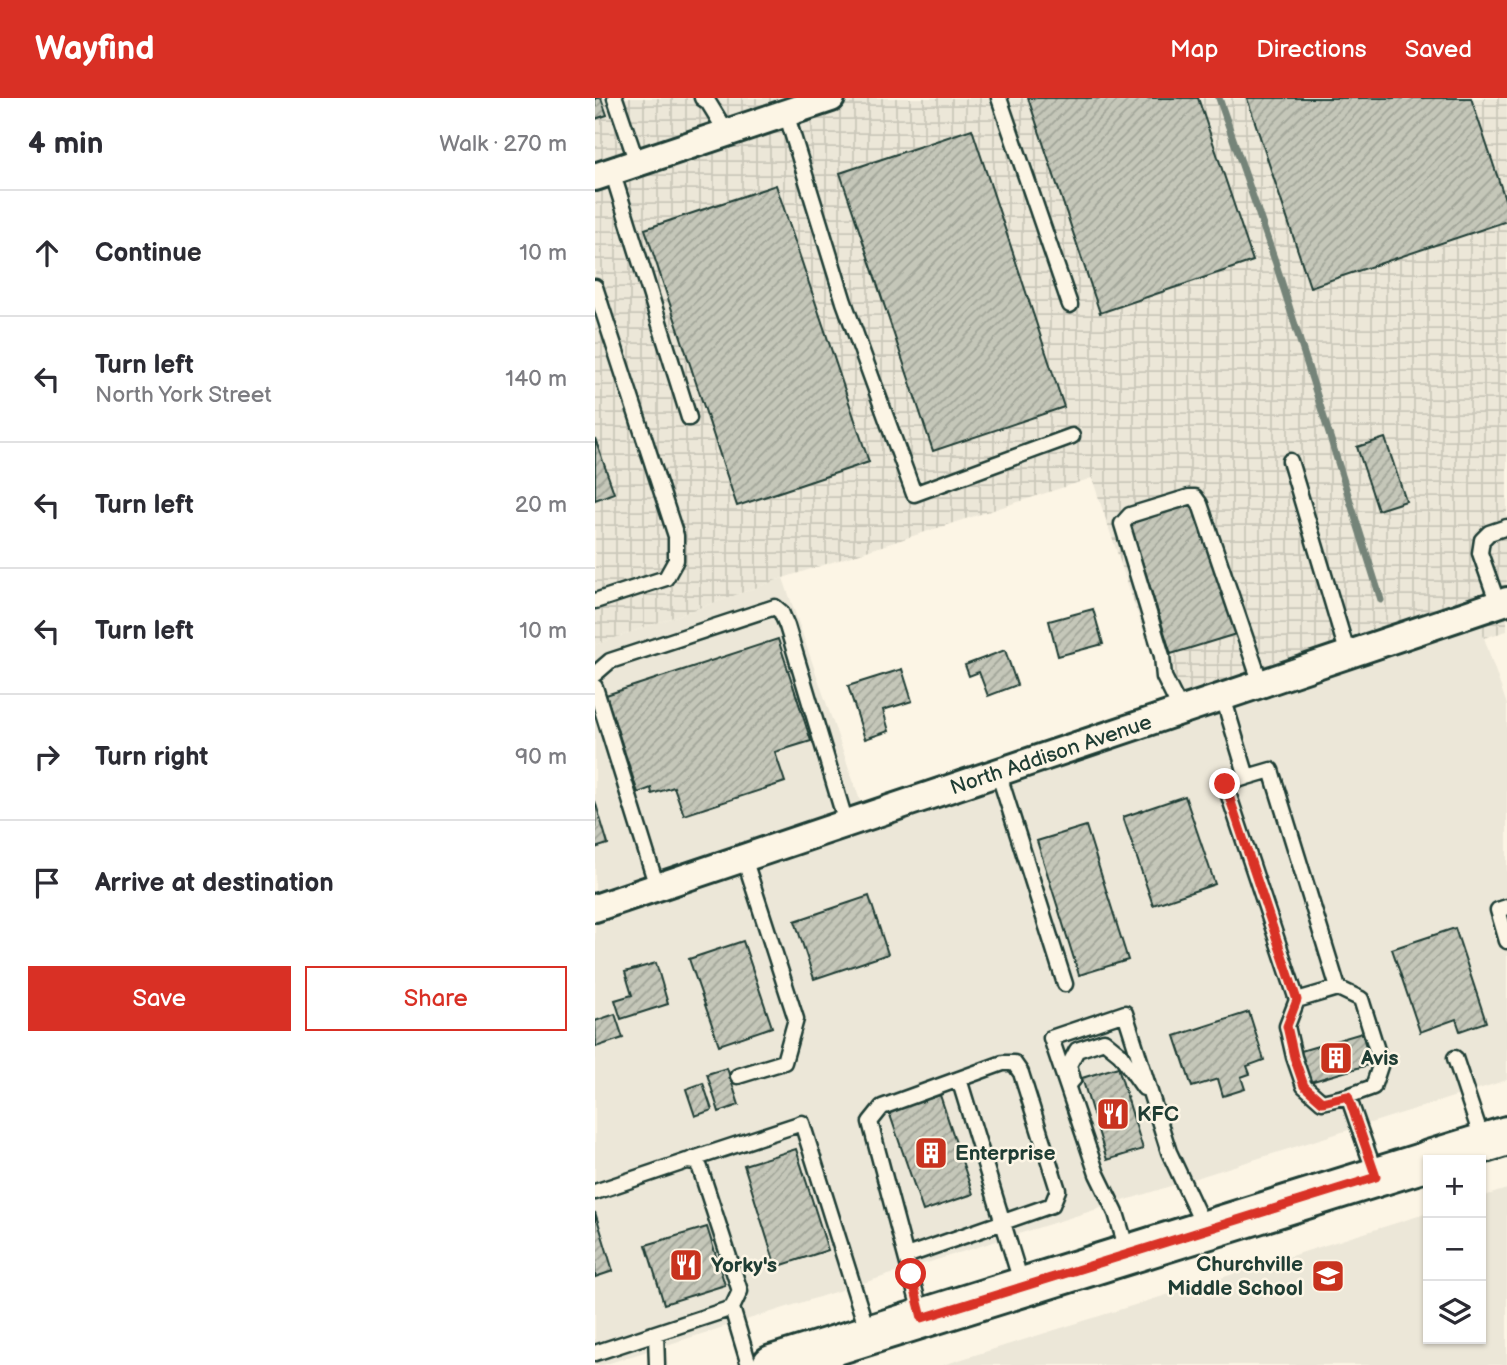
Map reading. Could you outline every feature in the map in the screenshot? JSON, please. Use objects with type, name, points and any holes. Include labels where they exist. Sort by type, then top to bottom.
[{"type":"main road","points":[[1446,1155],[1495,1140]]},
{"type":"main road","points":[[772,1365],[1423,1162]]},
{"type":"street","points":[[615,170],[831,98]]},
{"type":"street","name":"North Addison Avenue","points":[[595,908],[1503,603]]},
{"type":"lane","points":[[615,98],[615,170],[689,418]]},
{"type":"lane","points":[[702,98],[708,102],[727,133]]},
{"type":"lane","points":[[999,98],[1070,305]]},
{"type":"lane","points":[[786,113],[844,302],[914,494],[1072,436]]},
{"type":"lane","points":[[595,287],[676,536],[676,560],[666,578],[595,601]]},
{"type":"lane","points":[[1290,461],[1348,655]]},
{"type":"lane","points":[[1181,711],[1164,677],[1162,656],[1122,524],[1130,515],[1195,497],[1200,504],[1261,684]]},
{"type":"lane","points":[[1503,603],[1480,553],[1482,540],[1489,533],[1507,527]]},
{"type":"lane","points":[[595,674],[610,661],[775,607],[781,612],[787,626],[846,823]]},
{"type":"lane","points":[[595,687],[657,887]]},
{"type":"lane","points":[[1223,697],[1247,777]]},
{"type":"lane","points":[[1297,1000],[1338,988],[1360,999],[1381,1063],[1373,1087],[1322,1102],[1304,1086],[1287,1026],[1297,1000],[1225,784],[1247,777],[1271,770],[1338,988]]},
{"type":"lane","points":[[998,772],[1065,984]]},
{"type":"lane","points":[[738,1076],[784,1062],[796,1019],[744,858]]},
{"type":"lane","points":[[1507,907],[1497,910],[1507,941]]},
{"type":"lane","points":[[1128,1254],[1116,1213],[1097,1174],[1051,1038],[1125,1013],[1169,1152],[1206,1230]]},
{"type":"lane","points":[[1097,1174],[1069,1065],[1077,1050],[1104,1041],[1120,1054],[1151,1098]]},
{"type":"lane","points":[[1455,1058],[1495,1140]]},
{"type":"lane","points":[[906,1256],[1052,1205],[1058,1190],[1021,1073],[1014,1063],[1003,1063],[882,1107],[870,1122],[922,1318]]},
{"type":"lane","points":[[959,1079],[1023,1287]]},
{"type":"lane","points":[[1348,1096],[1376,1177]]},
{"type":"lane","points":[[595,1192],[802,1123],[869,1335]]},
{"type":"lane","points":[[595,1353],[732,1308],[739,1298],[740,1285],[700,1168],[690,1160]]},
{"type":"lane","points":[[732,1308],[748,1365]]},
{"type":"lane","points":[[656,1334],[657,1365]]},
{"type":"shaded area","points":[[595,98],[1507,98],[1507,631],[1484,638],[1478,621],[1174,722],[1092,478],[783,578],[595,645]]},
{"type":"shaded area","points":[[783,578],[863,809],[1478,620],[1507,705],[1507,1080],[603,1365],[595,1365],[595,645]]},
{"type":"shaded area","name":"Churchville Middle School","points":[[1507,1189],[1507,1365],[943,1365],[1423,1215],[1423,1344],[1486,1344],[1486,1195]]},
{"type":"building","points":[[595,98],[601,98],[607,115],[595,119]]},
{"type":"building","points":[[1028,98],[1198,98],[1253,261],[1100,313]]},
{"type":"building","points":[[1247,98],[1471,98],[1507,205],[1507,221],[1310,287]]},
{"type":"building","points":[[972,129],[1064,407],[933,451],[840,173]]},
{"type":"building","points":[[776,185],[869,462],[737,506],[645,229]]},
{"type":"building","points":[[595,438],[614,493],[595,500]]},
{"type":"building","points":[[1385,438],[1406,501],[1378,510],[1357,447]]},
{"type":"building","points":[[1196,502],[1236,634],[1171,654],[1130,523]]},
{"type":"building","points":[[1093,609],[1103,644],[1058,656],[1049,621]]},
{"type":"building","points":[[778,639],[811,741],[775,752],[785,782],[684,815],[674,787],[652,794],[651,788],[638,793],[606,695]]},
{"type":"building","points":[[1005,650],[1017,685],[988,696],[979,672],[969,676],[965,665]]},
{"type":"building","points":[[902,669],[912,701],[883,710],[889,731],[865,739],[848,686]]},
{"type":"building","points":[[1185,796],[1215,884],[1153,905],[1123,817]]},
{"type":"building","points":[[595,801],[608,844],[595,848]]},
{"type":"building","points":[[1086,826],[1128,960],[1079,975],[1037,841]]},
{"type":"building","points":[[869,896],[888,954],[814,979],[795,921]]},
{"type":"building","points":[[1455,928],[1486,1022],[1460,1031],[1456,1019],[1420,1032],[1392,949]]},
{"type":"building","points":[[743,941],[772,1027],[719,1045],[689,959]]},
{"type":"building","points":[[656,963],[668,1004],[621,1019],[615,1000],[632,995],[625,972]]},
{"type":"building","points":[[1249,1012],[1264,1060],[1247,1066],[1250,1074],[1241,1077],[1245,1089],[1223,1096],[1218,1079],[1192,1087],[1175,1036]]},
{"type":"building","points":[[615,1014],[623,1038],[596,1047],[595,1021]]},
{"type":"building","name":"Avis","points":[[1362,1033],[1371,1064],[1310,1082],[1301,1051]]},
{"type":"building","name":"KFC","points":[[1118,1067],[1143,1149],[1107,1160],[1082,1078]]},
{"type":"building","points":[[727,1068],[739,1105],[719,1112],[707,1074]]},
{"type":"building","points":[[703,1083],[712,1110],[695,1116],[686,1089]]},
{"type":"building","name":"Enterprise","points":[[940,1095],[973,1194],[923,1211],[889,1112]]},
{"type":"building","points":[[796,1149],[828,1250],[776,1267],[744,1165]]},
{"type":"building","points":[[595,1212],[613,1271],[595,1277]]},
{"type":"building","name":"Yorky's","points":[[707,1227],[725,1285],[664,1304],[646,1245]]},
{"type":"waterway","points":[[1219,98],[1275,261],[1381,600]]},
{"type":"place","name":"Avis","points":[[1336,1058]]},
{"type":"place","name":"KFC","points":[[1113,1114]]},
{"type":"place","name":"Enterprise","points":[[931,1153]]},
{"type":"place","name":"Yorky's","points":[[686,1265]]},
{"type":"place","name":"Churchville Middle School","points":[[1328,1276]]},
{"type":"route","points":[[911,1274],[922,1318],[1376,1177],[1348,1096],[1322,1102],[1304,1086],[1287,1026],[1297,1000],[1225,784]]}]
